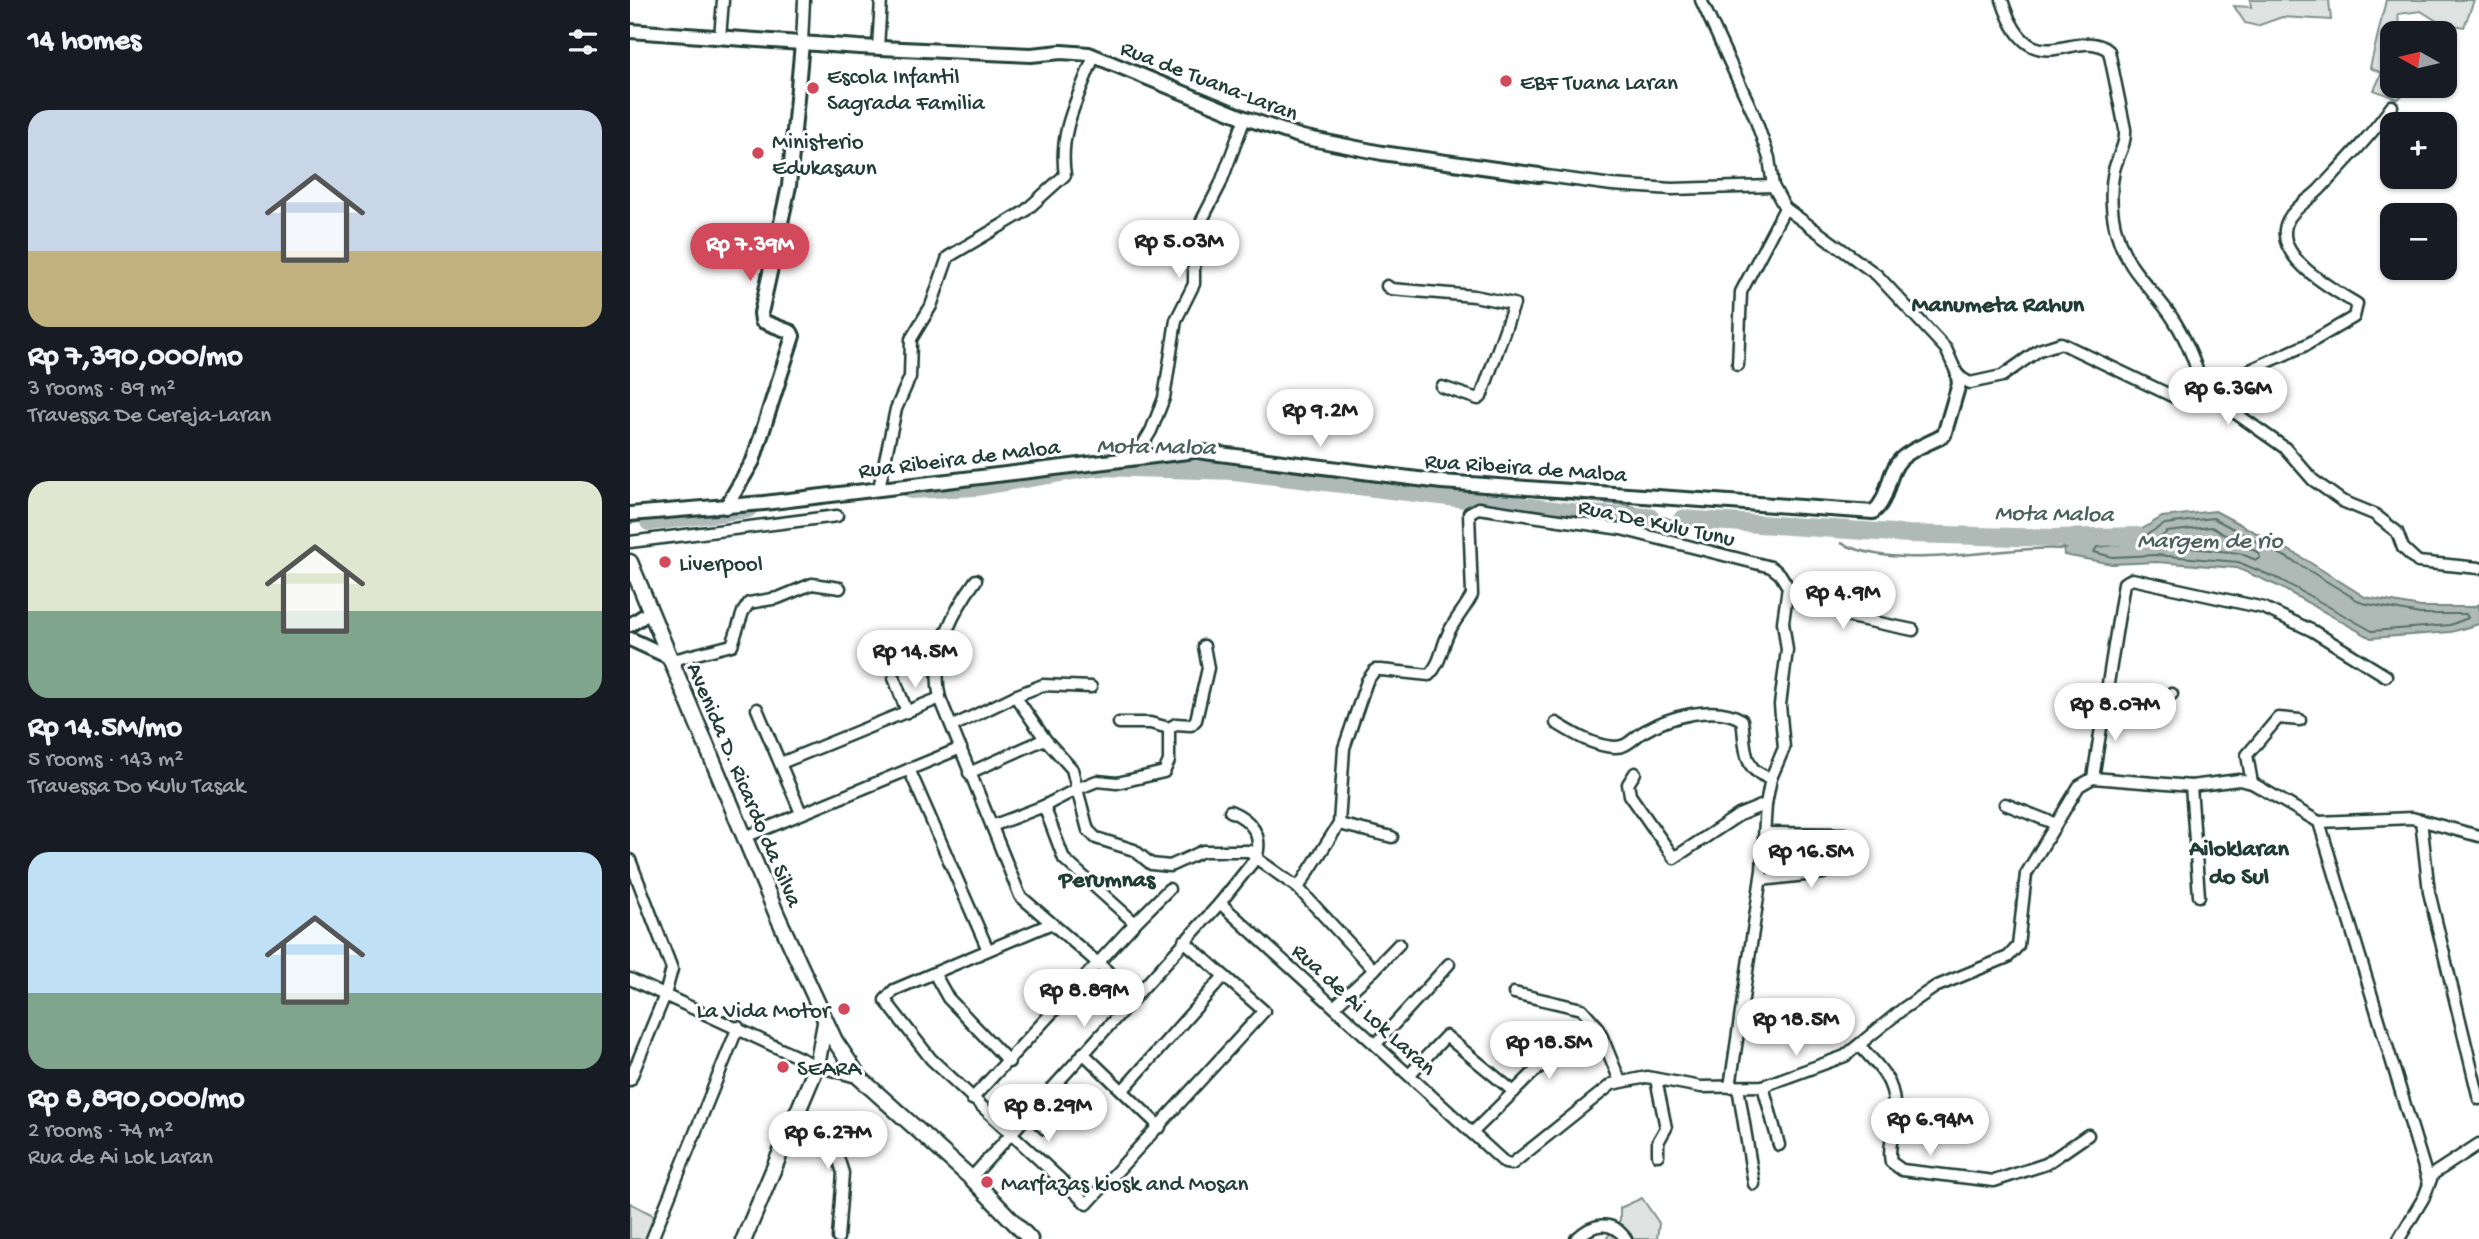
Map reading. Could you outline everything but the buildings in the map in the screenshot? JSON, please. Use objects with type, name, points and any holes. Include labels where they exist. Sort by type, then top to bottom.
[{"type":"main road","name":"Avenida D. Ricardo da Silva","points":[[630,562],[668,658],[825,1023],[860,1078],[971,1178],[1030,1239]]},
{"type":"main road","points":[[744,1239],[796,1110],[817,1066],[825,1023]]},
{"type":"street","points":[[720,38],[723,0]]},
{"type":"street","points":[[726,507],[753,461],[793,336],[791,332],[762,321],[761,313],[789,186],[804,0]]},
{"type":"street","points":[[877,48],[881,0]]},
{"type":"street","points":[[1701,0],[1754,114],[1769,158],[1773,186],[1786,208],[1877,275],[1946,349],[1958,376],[1970,383],[1990,380],[2049,345],[2061,343],[2174,397],[2190,400],[2204,396],[2221,398],[2234,412],[2285,448],[2313,480],[2342,501],[2374,514],[2397,532],[2403,548],[2418,562],[2479,568]]},
{"type":"street","points":[[2003,0],[2010,23],[2026,42],[2039,48],[2063,49],[2090,44],[2109,51],[2126,129],[2126,140],[2115,170],[2112,196],[2117,234],[2132,268],[2175,322],[2197,365],[2204,396]]},
{"type":"street","name":"Rua de Tuana-Laran","points":[[630,31],[877,48],[1031,55],[1060,52],[1094,56],[1245,118],[1322,142],[1612,185],[1672,189],[1773,186]]},
{"type":"street","points":[[879,488],[896,409],[910,377],[911,339],[931,306],[948,257],[1024,212],[1065,175],[1062,154],[1066,125],[1094,56]]},
{"type":"street","points":[[2221,398],[2230,379],[2306,345],[2354,317],[2357,304],[2305,271],[2290,248],[2286,227],[2289,217],[2319,190],[2353,151],[2367,141],[2392,106]]},
{"type":"street","points":[[1136,456],[1151,431],[1164,398],[1176,320],[1194,284],[1194,256],[1202,220],[1220,185],[1245,118]]},
{"type":"street","points":[[1738,365],[1741,292],[1786,208]]},
{"type":"street","points":[[1387,286],[1391,289],[1474,296],[1514,303],[1481,397],[1442,387]]},
{"type":"street","name":"Rua Ribeira de Maloa","points":[[630,514],[726,507],[1136,456],[1196,451],[1430,481],[1873,512],[1883,501],[1900,460],[1932,438],[1944,435],[1959,384],[1958,376]]},
{"type":"street","name":"Rua De Kulu Tunu","points":[[1298,888],[1339,824],[1344,748],[1367,681],[1375,670],[1429,675],[1437,667],[1448,633],[1472,595],[1469,513],[1478,508],[1512,512],[1668,539],[1771,567],[1780,574],[1788,587]]},
{"type":"street","points":[[630,542],[837,516]]},
{"type":"street","points":[[2386,676],[2313,631],[2264,608],[2132,579],[2124,583],[2093,778],[2191,786],[2239,780],[2252,783],[2319,822],[2421,820],[2479,836]]},
{"type":"street","points":[[976,580],[951,616],[937,677],[940,698],[1020,896],[1135,995]]},
{"type":"street","points":[[630,639],[668,658],[732,645],[745,608],[755,601],[778,598],[812,584],[840,588]]},
{"type":"street","points":[[1754,1184],[1734,1087],[1761,880],[1766,804],[1771,778],[1784,748],[1780,705],[1787,650],[1783,622],[1788,587],[1845,616],[1913,630]]},
{"type":"street","points":[[630,625],[650,612]]},
{"type":"street","points":[[1119,723],[1150,723],[1169,728],[1176,724],[1191,724],[1196,720],[1208,668],[1204,646]]},
{"type":"street","points":[[894,678],[907,712]]},
{"type":"street","points":[[953,726],[1043,685],[1091,687]]},
{"type":"street","points":[[2107,702],[2172,694]]},
{"type":"street","points":[[1015,696],[1045,739],[1072,769],[1088,830],[1096,838],[1134,850],[1151,864],[1170,866],[1212,851],[1243,850],[1298,888],[1374,970]]},
{"type":"street","points":[[781,763],[940,698]]},
{"type":"street","points":[[757,709],[801,813]]},
{"type":"street","points":[[1556,723],[1577,737],[1616,747],[1628,745],[1660,724],[1712,712],[1734,714],[1742,720],[1749,764],[1756,774],[1771,778]]},
{"type":"street","points":[[2252,783],[2247,755],[2256,742],[2278,718],[2300,720]]},
{"type":"street","points":[[992,826],[1044,806],[1097,780],[1118,783],[1164,772],[1168,761],[1169,728]]},
{"type":"street","points":[[969,773],[1045,739]]},
{"type":"street","points":[[745,836],[961,748]]},
{"type":"street","points":[[909,769],[988,950]]},
{"type":"street","points":[[1635,773],[1628,784],[1629,795],[1674,858],[1739,815],[1766,804]]},
{"type":"street","name":"Rua de Ai Lok Laran","points":[[1220,904],[1505,1163],[1512,1164],[1612,1084],[1656,1079],[1701,1087],[1763,1086],[1845,1056],[1935,987],[2008,957],[2018,946],[2026,874],[2079,786],[2093,778]]},
{"type":"street","points":[[2191,786],[2199,897]]},
{"type":"street","points":[[2005,804],[2056,824]]},
{"type":"street","points":[[1044,806],[1064,859],[1135,923]]},
{"type":"street","points":[[971,1178],[1220,904],[1256,858],[1259,851],[1254,825],[1246,817],[1230,811]]},
{"type":"street","points":[[2421,820],[2429,892],[2479,1099]]},
{"type":"street","points":[[2319,822],[2429,1184]]},
{"type":"street","points":[[1339,824],[1392,837]]},
{"type":"street","points":[[1765,833],[1844,834]]},
{"type":"street","points":[[630,860],[672,969],[666,995],[630,1080]]},
{"type":"street","points":[[1761,880],[1823,873],[1849,860]]},
{"type":"street","points":[[972,1099],[1168,890]]},
{"type":"street","points":[[1050,924],[888,993],[886,1003],[909,1035],[972,1099],[1087,1204],[1264,1011],[1184,941]]},
{"type":"street","points":[[1335,1006],[1399,944]]},
{"type":"street","points":[[1376,1044],[1449,964]]},
{"type":"street","points":[[934,973],[948,998],[1009,1062]]},
{"type":"street","points":[[1124,1090],[1224,976]]},
{"type":"street","points":[[630,979],[817,1066],[860,1078]]},
{"type":"street","points":[[1514,993],[1582,1009],[1598,1027],[1620,1082]]},
{"type":"street","points":[[652,1239],[738,1027]]},
{"type":"street","points":[[1472,1133],[1534,1072],[1598,1027]]},
{"type":"street","points":[[1410,1074],[1446,1036],[1514,1092]]},
{"type":"street","points":[[1859,1045],[1891,1084],[1895,1110],[1889,1154],[1891,1163],[1902,1170],[1994,1181],[2046,1164],[2088,1136]]},
{"type":"street","points":[[1083,1053],[1160,1127]]},
{"type":"street","points":[[1656,1079],[1666,1128],[1658,1142],[1658,1155]]},
{"type":"street","points":[[1763,1086],[1779,1145]]},
{"type":"street","points":[[796,1110],[827,1127],[842,1167],[838,1238]]},
{"type":"street","points":[[1029,1114],[1045,1129],[1057,1110]]},
{"type":"street","points":[[2399,1239],[2433,1174],[2479,1144]]},
{"type":"street","points":[[1576,1239],[1588,1228],[1605,1224],[1620,1231],[1626,1239]]},
{"type":"shaded area","points":[[2250,0],[2329,0],[2331,20],[2282,17],[2257,26],[2245,23],[2234,6],[2251,7]]},
{"type":"shaded area","points":[[2386,0],[2474,0],[2464,27],[2457,26],[2457,21],[2437,21],[2421,11],[2398,14],[2399,21],[2381,21]]},
{"type":"shaded area","points":[[2380,26],[2380,72],[2370,68]]},
{"type":"shaded area","points":[[2380,77],[2380,92],[2374,90]]},
{"type":"shaded area","points":[[1642,1198],[1659,1223],[1657,1239],[1606,1239],[1620,1220],[1620,1208]]},
{"type":"shaded area","points":[[630,1203],[655,1216],[646,1239],[630,1239]]},
{"type":"water","name":"Margem de rio","points":[[2215,511],[2298,555],[2365,597],[2421,607],[2473,607],[2479,604],[2479,624],[2451,632],[2371,638],[2278,586],[2237,568],[2156,562],[2112,564],[2064,555],[2063,544],[2129,537],[2162,517]]},
{"type":"waterway","points":[[1159,461],[1417,485]]},
{"type":"waterway","name":"Mota Maloa","points":[[911,490],[976,487],[1097,467],[1234,471],[1588,514],[1650,517]]},
{"type":"waterway","points":[[1473,490],[1627,505],[1692,527],[1706,526]]},
{"type":"waterway","name":"Mota Maloa","points":[[649,522],[748,509]]},
{"type":"waterway","name":"Mota Maloa","points":[[630,523],[697,514]]},
{"type":"waterway","points":[[1778,519],[1790,518]]},
{"type":"waterway","name":"Mota Maloa","points":[[1682,519],[1909,534],[2054,538],[2137,536]]},
{"type":"waterway","points":[[1841,543],[1866,552],[1922,557],[2066,549]]},
{"type":"place","name":"EBF Tuana Laran","points":[[1506,81]]},
{"type":"place","name":"Escola Infantil Sagrada Familia","points":[[813,88]]},
{"type":"place","name":"Ministerio Edukasaun","points":[[758,153]]},
{"type":"place","name":"Liverpool","points":[[665,562]]},
{"type":"place","name":"La Vida Motor","points":[[844,1009]]},
{"type":"place","name":"SEARA","points":[[783,1067]]},
{"type":"place","name":"Marfazas kiosk and Mosan","points":[[987,1182]]},
{"type":"district","name":"Manumeta Rahun","points":[[1998,303]]},
{"type":"district","name":"Ailoklaran do Sul","points":[[2239,861]]},
{"type":"district","name":"Perumnas","points":[[1107,878]]}]
